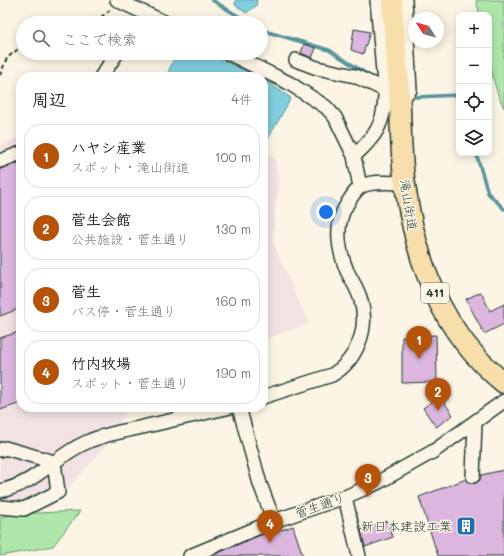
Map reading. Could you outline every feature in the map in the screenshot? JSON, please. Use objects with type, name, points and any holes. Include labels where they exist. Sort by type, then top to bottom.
[{"type":"highway","name":"滝山街道","points":[[392,0],[392,95],[413,233],[442,310],[450,324],[470,350],[504,383]]},
{"type":"street","points":[[354,156],[365,146],[380,126],[392,95],[377,0]]},
{"type":"street","points":[[296,60],[317,68],[355,76],[392,95],[410,90],[405,0]]},
{"type":"street","points":[[116,4],[134,7],[151,16]]},
{"type":"street","points":[[104,72],[112,60]]},
{"type":"street","points":[[242,60],[267,72]]},
{"type":"street","points":[[268,73],[289,83],[317,100],[335,117],[354,156],[360,187]]},
{"type":"street","points":[[0,161],[16,155]]},
{"type":"street","points":[[268,396],[332,375],[342,369],[356,351],[362,334],[363,317],[361,301],[346,269],[337,233],[340,218],[360,187],[370,184],[405,183]]},
{"type":"street","name":"菅生通り","points":[[190,556],[274,521],[345,497],[377,483],[434,451],[504,401]]},
{"type":"street","points":[[0,491],[28,481],[73,448],[111,434],[208,412]]},
{"type":"street","points":[[240,412],[260,484],[274,521]]},
{"type":"street","points":[[473,476],[475,423]]},
{"type":"street","points":[[0,450],[5,448],[54,462]]},
{"type":"street","points":[[0,507],[24,508],[58,492],[54,462]]},
{"type":"street","points":[[345,497],[359,556]]},
{"type":"path","points":[[102,16],[116,4]]},
{"type":"path","points":[[0,75],[7,58],[16,51]]},
{"type":"shaded area","points":[[102,60],[123,60],[115,72],[94,72]]},
{"type":"shaded area","points":[[16,139],[16,412],[126,412],[106,446],[51,507],[0,518],[0,144]]},
{"type":"shaded area","points":[[268,155],[276,159],[279,190],[275,205],[273,243],[309,324],[268,337]]},
{"type":"green space","points":[[476,0],[504,0],[504,108],[492,73],[492,12],[479,12]]},
{"type":"green space","points":[[80,511],[53,546],[0,556],[0,518],[14,514]]},
{"type":"water","points":[[236,0],[257,0],[256,6],[246,13],[235,5]]},
{"type":"water","points":[[173,60],[222,60],[248,72],[168,72]]},
{"type":"water","points":[[268,82],[291,98],[268,139]]},
{"type":"building","points":[[354,29],[370,32],[363,54],[351,50]]},
{"type":"building","points":[[304,44],[316,48],[312,58],[301,53]]},
{"type":"building","points":[[16,164],[16,310],[0,316],[0,169]]},
{"type":"building","points":[[481,292],[490,311],[504,304],[504,324],[484,334],[466,299]]},
{"type":"building","points":[[16,333],[16,405],[0,410],[0,338]]},
{"type":"building","points":[[436,335],[437,382],[402,383],[402,337]]},
{"type":"building","points":[[440,396],[453,415],[436,427],[423,408]]},
{"type":"building","name":"新日本建設工業","points":[[504,470],[504,556],[438,556],[419,497],[466,479],[469,483],[476,483],[480,480],[481,475]]},
{"type":"building","points":[[387,521],[393,537],[365,547],[361,530]]},
{"type":"building","points":[[293,526],[303,556],[211,556],[277,528],[280,527],[282,530]]},
{"type":"waterway","points":[[212,0],[238,16]]},
{"type":"waterway","points":[[268,32],[329,50],[373,78]]},
{"type":"waterway","points":[[416,97],[456,95]]},
{"type":"waterway","points":[[477,156],[488,193],[504,209]]},
{"type":"place","name":"ハヤシ産業","points":[[419,359]]},
{"type":"place","name":"菅生会館","points":[[438,411]]},
{"type":"place","name":"菅生","points":[[368,497]]},
{"type":"place","name":"新日本建設工業","points":[[466,526]]},
{"type":"place","name":"竹内牧場","points":[[270,543]]}]
